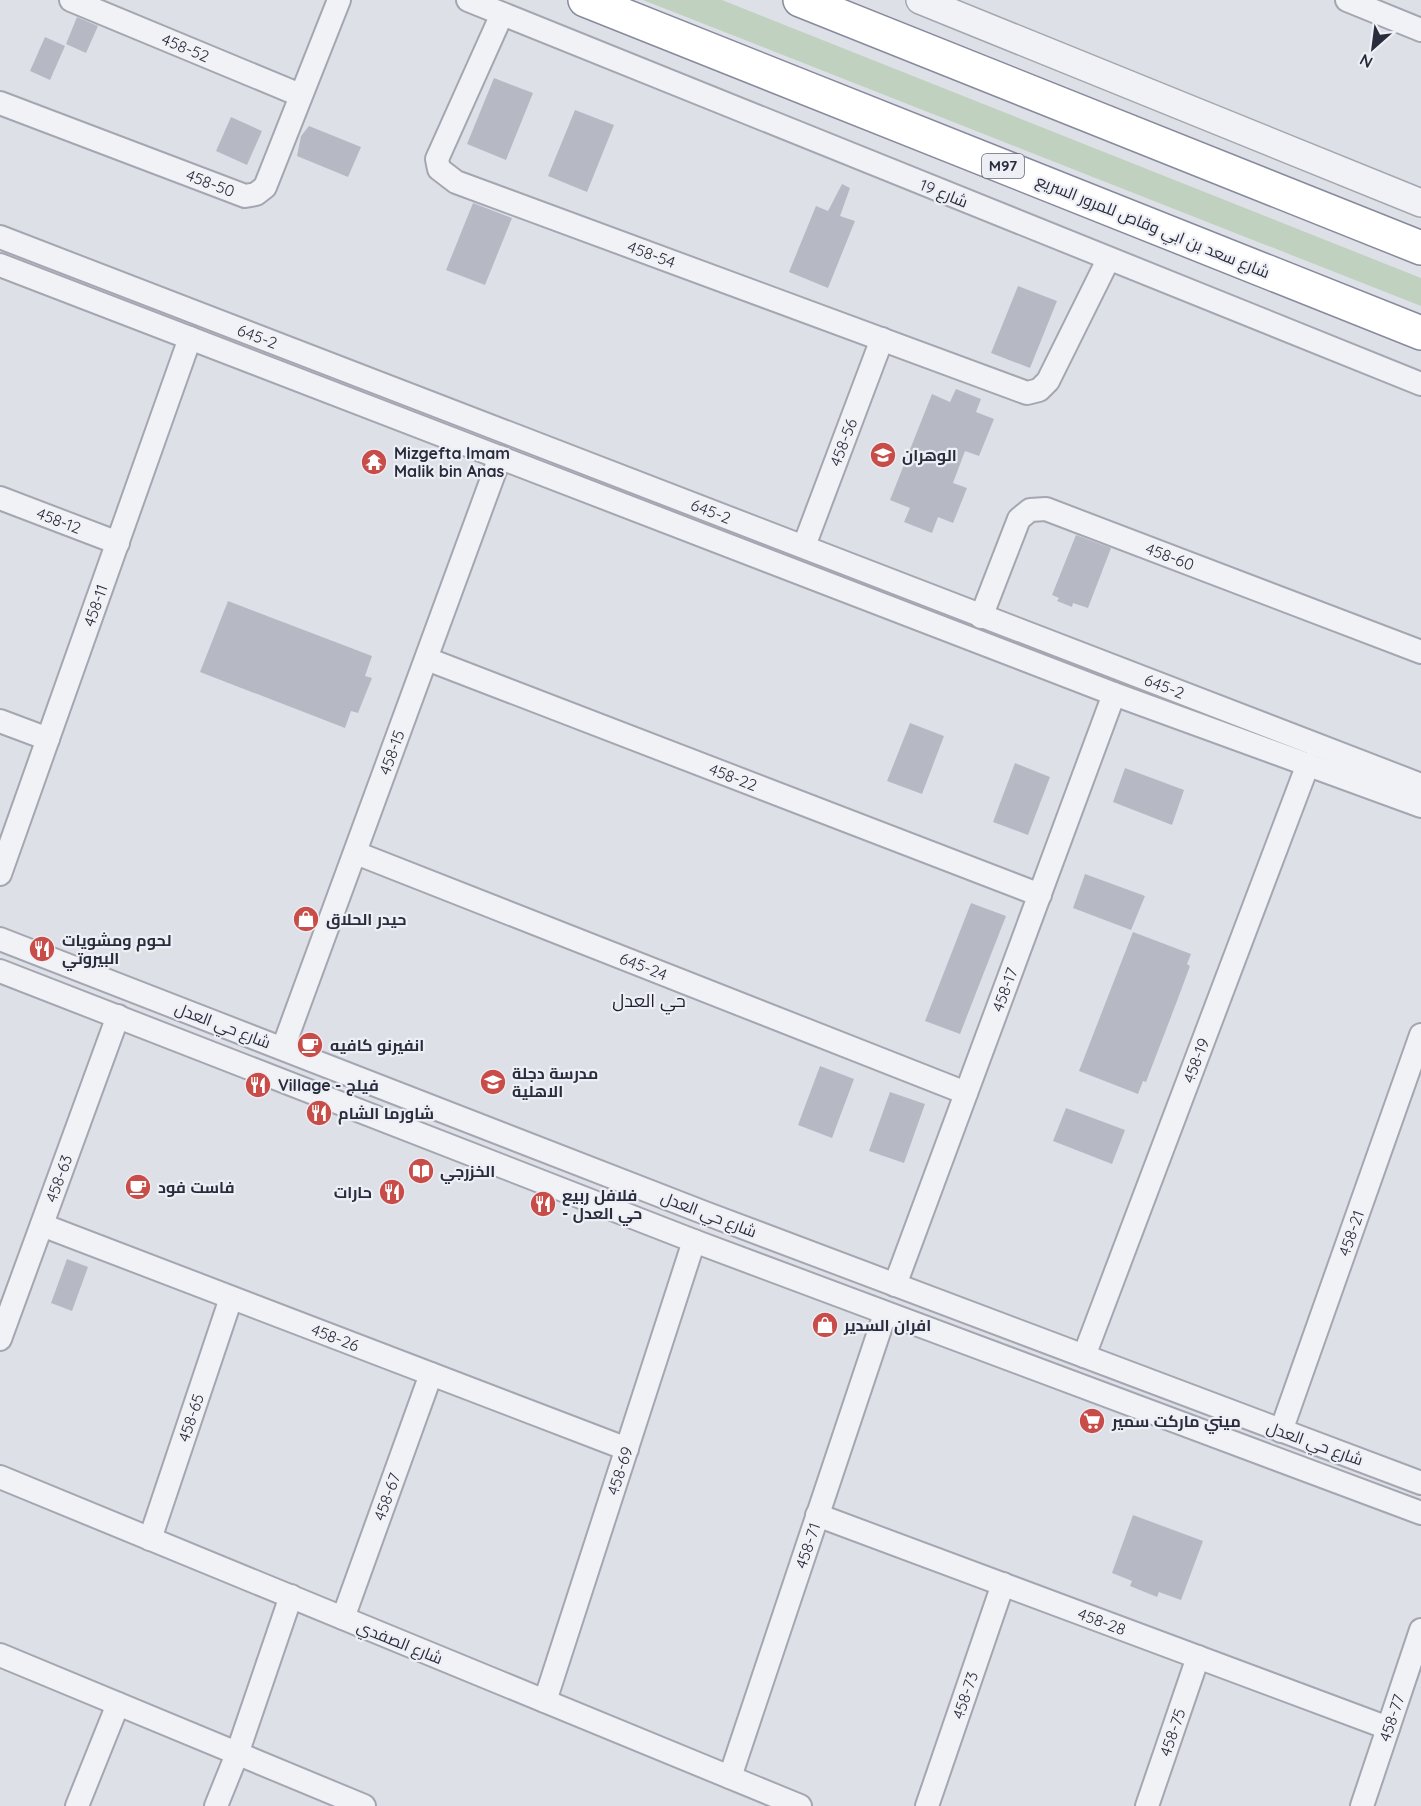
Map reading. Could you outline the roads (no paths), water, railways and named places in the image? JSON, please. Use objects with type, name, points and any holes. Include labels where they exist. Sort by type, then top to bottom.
[{"type":"highway","name":"شارع سعد بن ابي وقاص للمرور السريع","points":[[585,0],[1421,333]]},
{"type":"highway","points":[[800,0],[1421,248]]},
{"type":"street","name":"458-52","points":[[71,0],[300,95]]},
{"type":"street","name":"458-50","points":[[0,103],[245,196],[256,194],[265,187],[339,0]]},
{"type":"street","name":"شارع 19","points":[[468,0],[1108,260],[1421,384]]},
{"type":"street","points":[[920,0],[1421,203]]},
{"type":"street","points":[[1347,0],[1421,30]]},
{"type":"street","name":"458-54","points":[[502,14],[437,159],[439,169],[456,182],[1027,393],[1039,390],[1048,381],[1108,260]]},
{"type":"street","name":"645-2","points":[[0,237],[1421,785]]},
{"type":"street","name":"645-2","points":[[0,266],[1114,694],[1421,807]]},
{"type":"street","name":"458-11","points":[[0,874],[190,338]]},
{"type":"street","name":"458-56","points":[[804,546],[882,339]]},
{"type":"street","name":"458-15","points":[[283,1048],[500,457]]},
{"type":"street","name":"458-12","points":[[0,498],[118,543]]},
{"type":"street","name":"458-60","points":[[981,617],[1019,519],[1030,510],[1046,509],[1421,652]]},
{"type":"street","name":"458-22","points":[[427,659],[1040,895]]},
{"type":"street","name":"458-17","points":[[895,1285],[1114,694]]},
{"type":"street","points":[[0,721],[48,739]]},
{"type":"street","name":"458-19","points":[[1084,1356],[1308,764]]},
{"type":"street","name":"645-24","points":[[356,853],[966,1093]]},
{"type":"street","name":"شارع حي العدل","points":[[0,939],[895,1285],[1421,1483]]},
{"type":"street","name":"شارع حي العدل","points":[[0,971],[885,1314],[1421,1513]]},
{"type":"street","name":"458-63","points":[[0,1340],[118,1016]]},
{"type":"street","name":"458-21","points":[[1281,1431],[1421,1035]]},
{"type":"street","points":[[391,1122],[400,1094]]},
{"type":"street","name":"458-26","points":[[42,1225],[627,1449]]},
{"type":"street","name":"458-69","points":[[546,1701],[694,1241]]},
{"type":"street","name":"458-65","points":[[150,1539],[231,1298]]},
{"type":"street","name":"458-71","points":[[730,1777],[885,1314]]},
{"type":"street","name":"458-67","points":[[344,1618],[431,1374]]},
{"type":"street","name":"شارع الصفدي","points":[[0,1477],[800,1806]]},
{"type":"street","name":"458-28","points":[[817,1515],[1388,1728]]},
{"type":"street","name":"458-73","points":[[927,1806],[1003,1584]]},
{"type":"street","points":[[216,1806],[237,1754],[291,1596]]},
{"type":"street","name":"458-77","points":[[1362,1806],[1421,1630]]},
{"type":"street","points":[[0,1655],[364,1806]]},
{"type":"street","name":"458-75","points":[[1147,1806],[1198,1657]]},
{"type":"street","points":[[77,1806],[118,1704]]},
{"type":"place","name":"الوهران","points":[[883,455]]},
{"type":"place","name":"Mizgefta Imam Malik bin Anas","points":[[374,462]]},
{"type":"place","name":"حيدر الحلاق","points":[[306,919]]},
{"type":"place","name":"لحوم ومشويات البيروتي","points":[[42,949]]},
{"type":"place","name":"انفيرنو كافيه","points":[[310,1045]]},
{"type":"place","name":"مدرسة دجلة الاهلية","points":[[493,1082]]},
{"type":"place","name":"Village - فيلج","points":[[258,1085]]},
{"type":"place","name":"شاورما الشام","points":[[319,1113]]},
{"type":"place","name":"الخزرجي","points":[[421,1171]]},
{"type":"place","name":"فاست فود","points":[[138,1187]]},
{"type":"place","name":"حارات","points":[[392,1192]]},
{"type":"place","name":"فلافل ربيع - حي العدل","points":[[543,1204]]},
{"type":"place","name":"افران السدير","points":[[825,1325]]},
{"type":"place","name":"ميني ماركت سمير","points":[[1092,1421]]},
{"type":"district","name":"حي العدل","points":[[649,1001]]}]
